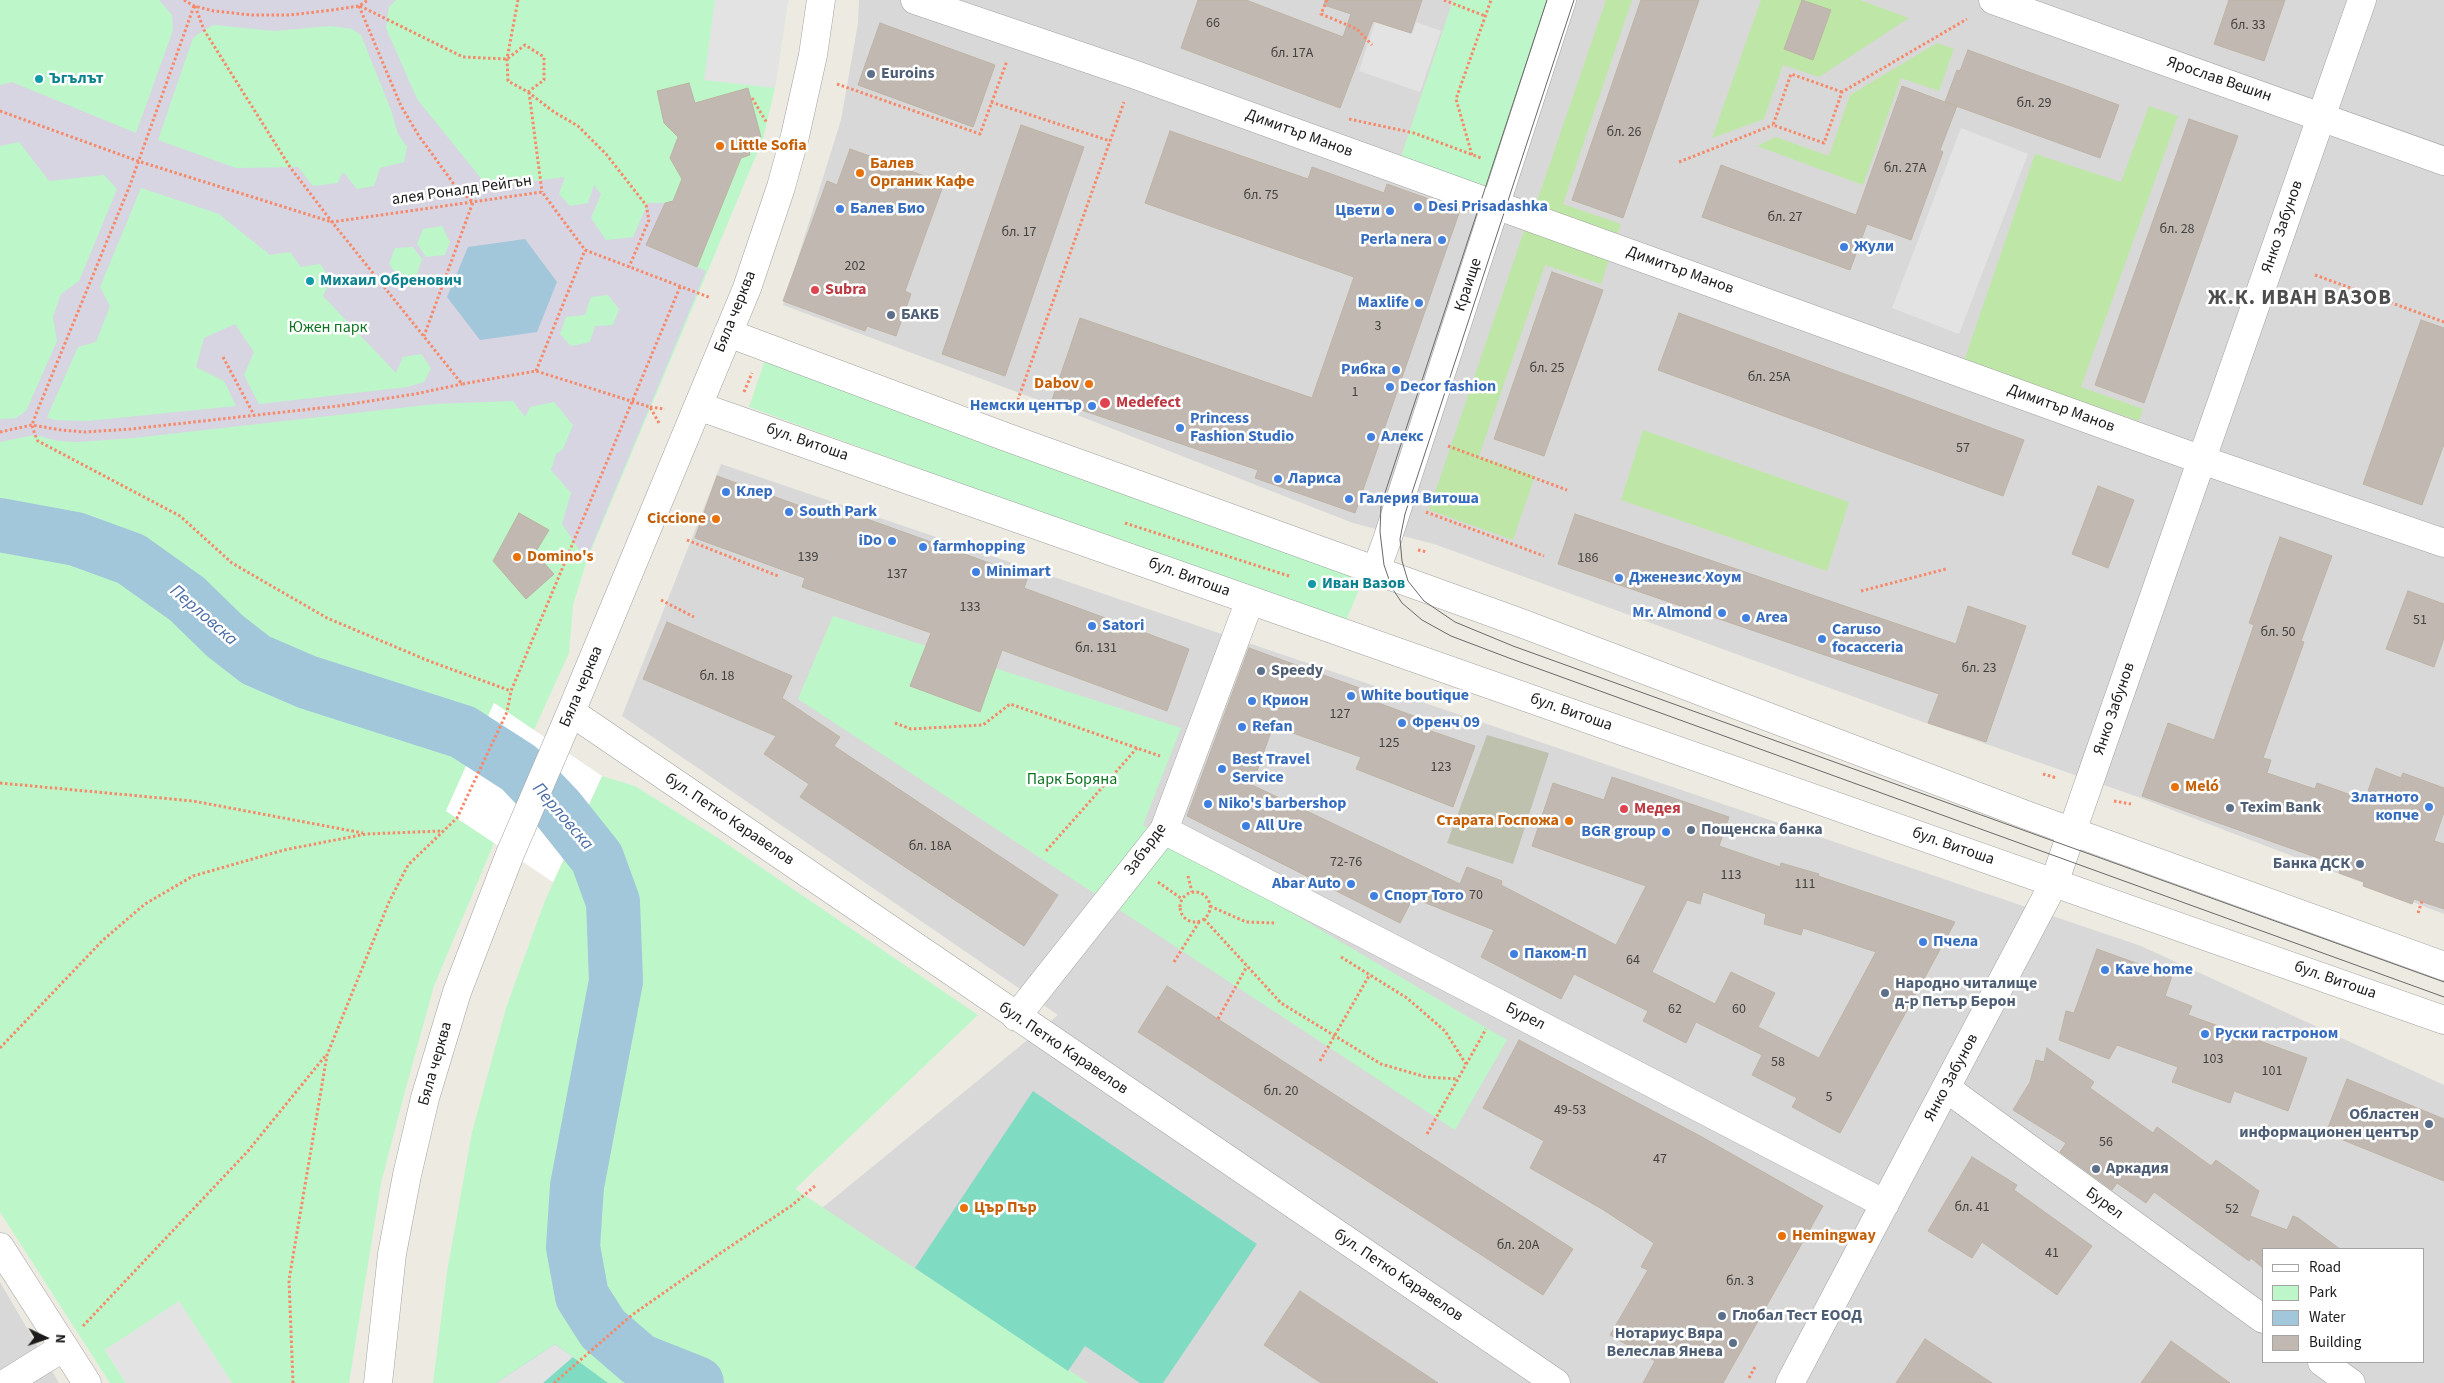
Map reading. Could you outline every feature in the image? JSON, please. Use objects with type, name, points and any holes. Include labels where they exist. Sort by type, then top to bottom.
[{"type":"street","name":"Бяла черква","points":[[378,1383],[392,1254],[425,1098],[456,992],[510,854],[572,712],[747,288],[781,187],[813,55],[822,0]]},
{"type":"street","name":"Димитър Манов","points":[[915,0],[1134,74],[2202,460],[2444,544]]},
{"type":"street","name":"Краище","points":[[1376,570],[1562,0]]},
{"type":"street","name":"Ярослав Вешин","points":[[1993,0],[2444,161]]},
{"type":"street","name":"Янко Забунов","points":[[1790,1383],[2054,883],[2362,0]]},
{"type":"street","points":[[728,333],[1006,437],[1376,570],[2073,831],[2444,966]]},
{"type":"street","name":"бул. Витоша","points":[[698,406],[2444,1020]]},
{"type":"street","name":"Забърде","points":[[1016,1017],[1164,830],[1250,600]]},
{"type":"street","name":"бул. Петко Каравелов","points":[[572,712],[1016,1017],[1556,1383]]},
{"type":"street","name":"Бурел","points":[[1164,830],[1885,1204]]},
{"type":"street","name":"Бурел","points":[[1946,1088],[2262,1318]]},
{"type":"street","points":[[0,1248],[87,1383]]},
{"type":"street","points":[[6,1383],[64,1347]]},
{"type":"street","points":[[2323,1363],[2351,1383]]},
{"type":"path","points":[[184,0],[194,6],[214,11],[252,15],[290,14],[359,6],[368,0]]},
{"type":"path","points":[[518,0],[508,59],[508,81],[528,92],[554,112],[578,126],[606,154],[646,205],[649,220],[629,267]]},
{"type":"path","points":[[1327,0],[1322,14],[1357,29],[1372,45]]},
{"type":"path","points":[[1444,0],[1485,16]]},
{"type":"path","points":[[1472,155],[1456,99],[1491,0]]},
{"type":"path","points":[[194,6],[138,160],[32,425],[38,441],[180,516],[232,563],[327,618],[429,661],[511,691]]},
{"type":"path","points":[[194,6],[204,30],[290,167],[462,384]]},
{"type":"path","points":[[359,6],[463,57],[508,59],[525,45],[544,57],[544,80],[528,92]]},
{"type":"path","points":[[359,6],[401,106],[419,136],[456,187],[473,202],[424,336]]},
{"type":"path","points":[[1678,162],[1773,125],[1824,143],[1842,92],[1967,19]]},
{"type":"path","points":[[837,84],[980,134],[1017,34]]},
{"type":"path","points":[[1016,405],[1134,74]]},
{"type":"path","points":[[1773,125],[1791,74],[1842,92]]},
{"type":"path","points":[[528,92],[542,192]]},
{"type":"path","points":[[752,98],[768,126]]},
{"type":"path","points":[[991,102],[1110,141]]},
{"type":"path","name":"алея Роналд Рейгън","points":[[0,111],[138,160],[332,222],[542,192],[585,250]]},
{"type":"path","points":[[1346,118],[1414,132],[1480,158]]},
{"type":"path","points":[[536,371],[585,250],[711,298]]},
{"type":"path","points":[[2315,275],[2444,322]]},
{"type":"path","points":[[293,1383],[289,1280],[327,1055],[389,902],[408,865],[457,818],[507,712],[511,691],[634,401],[680,287]]},
{"type":"path","points":[[223,357],[254,415]]},
{"type":"path","points":[[741,402],[755,365]]},
{"type":"path","points":[[0,432],[32,425],[85,432],[254,415],[415,394],[536,371],[650,407],[665,409]]},
{"type":"path","points":[[650,407],[660,424]]},
{"type":"path","points":[[1441,444],[1567,490]]},
{"type":"path","points":[[1418,509],[1544,556]]},
{"type":"path","points":[[1118,520],[1288,576]]},
{"type":"path","points":[[687,540],[778,576]]},
{"type":"path","points":[[1418,550],[1427,552]]},
{"type":"path","points":[[1286,585],[1291,568]]},
{"type":"path","points":[[1861,591],[1946,569]]},
{"type":"path","points":[[662,600],[694,617]]},
{"type":"path","points":[[895,723],[911,728],[983,724],[1010,704],[1152,754]]},
{"type":"path","points":[[1046,850],[1137,748]]},
{"type":"path","points":[[2044,774],[2057,778]]},
{"type":"path","points":[[0,784],[193,801],[366,834]]},
{"type":"path","points":[[2111,800],[2131,804]]},
{"type":"path","points":[[0,1048],[102,940],[145,904],[193,876],[284,850],[366,834],[443,831]]},
{"type":"path","points":[[1199,892],[1207,898],[1210,911],[1204,919],[1199,921],[1184,918],[1180,909],[1182,898],[1189,893],[1199,892]]},
{"type":"path","points":[[2418,913],[2422,901]]},
{"type":"path","points":[[1210,906],[1246,922],[1273,922],[1280,925]]},
{"type":"path","points":[[1204,919],[1281,1003],[1381,1064],[1426,1077],[1458,1079]]},
{"type":"path","points":[[1174,962],[1199,921]]},
{"type":"path","points":[[1320,1061],[1386,946]]},
{"type":"path","points":[[1336,954],[1407,998],[1444,1031],[1466,1064]]},
{"type":"path","points":[[1218,1019],[1247,966]]},
{"type":"path","points":[[1427,1134],[1499,1004]]},
{"type":"path","points":[[64,1347],[248,1152],[327,1055]]},
{"type":"path","points":[[554,1383],[632,1316],[722,1252],[792,1206],[815,1186]]},
{"type":"path","points":[[1749,1378],[1756,1365]]},
{"type":"shaded area","points":[[159,0],[396,0],[389,7],[386,28],[417,99],[488,187],[565,177],[559,194],[570,206],[588,203],[594,185],[601,194],[591,218],[606,240],[633,237],[648,203],[665,203],[647,245],[706,271],[586,560],[562,524],[571,493],[551,470],[556,454],[563,449],[573,425],[554,402],[530,407],[525,417],[513,401],[435,404],[134,438],[78,442],[58,441],[35,435],[0,442],[0,419],[16,418],[26,411],[57,341],[53,317],[61,294],[79,281],[117,189],[104,175],[49,181],[19,142],[0,146],[0,85],[12,82],[136,133],[173,30],[172,15]],"holes":[[[214,25],[274,31],[331,26],[352,29],[361,35],[391,110],[398,134],[407,147],[404,162],[380,168],[374,186],[357,189],[345,174],[342,173],[338,183],[313,186],[298,167],[236,168],[158,140],[193,38]],[[141,188],[219,214],[270,255],[290,252],[301,267],[320,264],[331,279],[323,296],[396,373],[403,357],[421,354],[431,368],[424,382],[407,387],[259,404],[244,375],[254,352],[235,324],[204,338],[196,367],[224,381],[236,406],[87,421],[54,420],[47,417],[78,347],[96,342],[110,306],[100,287]],[[442,226],[450,242],[445,255],[426,257],[417,244],[423,229]],[[413,247],[422,259],[416,277],[399,277],[389,264],[395,248]],[[608,295],[619,309],[613,325],[595,326],[590,342],[571,346],[560,334],[566,317],[585,315],[591,297]]]},
{"type":"shaded area","points":[[715,0],[788,0],[775,88],[704,80]]},
{"type":"shaded area","points":[[859,0],[2444,0],[2444,914],[2138,797],[1926,723],[1434,544],[1353,523],[1049,404],[783,305],[841,120],[858,23]]},
{"type":"shaded area","points":[[1375,22],[1412,34],[1416,22],[1441,31],[1420,92],[1359,71]]},
{"type":"shaded area","points":[[1961,128],[2028,154],[1959,334],[1892,308]]},
{"type":"shaded area","points":[[721,464],[2141,946],[2444,1085],[2444,1383],[1088,1383],[822,1208],[1058,1015],[622,716]]},
{"type":"shaded area","points":[[1487,735],[1549,753],[1513,864],[1447,843]]},
{"type":"shaded area","points":[[0,1282],[59,1383],[0,1383]]},
{"type":"shaded area","points":[[179,1301],[232,1383],[126,1383],[105,1350]]},
{"type":"shaded area","points":[[555,1344],[573,1357],[543,1383],[496,1383]]},
{"type":"green space","name":"Южен парк","points":[[0,0],[788,0],[775,88],[763,139],[587,560],[573,605],[569,653],[534,730],[494,703],[446,811],[494,843],[434,986],[405,1091],[381,1183],[349,1383],[232,1383],[179,1302],[105,1350],[126,1383],[110,1383],[0,1212]]},
{"type":"green space","points":[[1453,0],[1547,0],[1482,200],[1397,169]]},
{"type":"green space","points":[[1606,0],[1632,0],[1563,204],[1621,224],[1617,235],[1535,207]]},
{"type":"green space","points":[[1761,0],[1860,0],[1909,18],[1819,77],[1783,65],[1764,119],[1712,138]]},
{"type":"green space","points":[[1937,43],[1954,49],[1939,91],[1901,78],[1863,185],[1757,146],[1776,137],[1829,156],[1850,95]]},
{"type":"green space","points":[[2149,106],[2178,116],[2081,387],[2143,409],[2139,421],[1964,361],[2035,154],[2121,182]]},
{"type":"green space","points":[[1525,228],[1610,257],[1601,284],[1545,265],[1479,456],[1535,476],[1513,540],[1429,510]]},
{"type":"green space","points":[[766,357],[1363,580],[1345,623],[749,407]]},
{"type":"green space","points":[[1643,430],[1849,502],[1827,571],[1621,500]]},
{"type":"green space","name":"Парк Боряна","points":[[833,616],[1181,728],[1143,825],[1507,1040],[1455,1130],[798,699]]},
{"type":"green space","points":[[602,776],[635,786],[718,838],[978,1015],[795,1189],[1088,1383],[608,1383],[555,1345],[496,1383],[433,1383],[447,1272],[472,1132],[506,1008],[544,903]]},
{"type":"green space","points":[[1033,1091],[1257,1244],[1163,1383],[1140,1383],[1085,1346],[1068,1371],[915,1268]]},
{"type":"green space","points":[[555,1344],[608,1383],[496,1383]]},
{"type":"water","points":[[525,239],[557,282],[537,332],[480,340],[447,297],[468,247]]},
{"type":"pier","points":[[494,703],[602,776],[553,882],[446,811]]},
{"type":"building","points":[[1198,0],[1246,0],[1343,37],[1351,14],[1324,5],[1325,0],[1422,0],[1411,33],[1373,21],[1340,108],[1181,48]]},
{"type":"building","points":[[1641,0],[1699,0],[1623,218],[1572,200]]},
{"type":"building","points":[[1802,0],[1831,10],[1813,60],[1784,49]]},
{"type":"building","points":[[2229,0],[2285,0],[2264,61],[2214,44]]},
{"type":"building","points":[[880,23],[995,65],[973,127],[858,85]]},
{"type":"building","points":[[1968,50],[2119,105],[2100,158],[1957,106],[1940,150],[1943,152],[1911,240],[1867,224],[1850,270],[1702,217],[1721,165],[1856,215],[1902,86],[1945,102],[1957,70],[1960,71]]},
{"type":"building","points":[[689,83],[695,103],[748,88],[761,137],[747,141],[750,155],[741,158],[697,267],[646,245],[665,203],[673,201],[682,179],[670,158],[678,137],[664,123],[657,91]]},
{"type":"building","points":[[2189,119],[2238,136],[2144,403],[2095,385]]},
{"type":"building","points":[[1021,125],[1084,147],[1005,376],[942,354]]},
{"type":"building","points":[[1170,131],[1308,179],[1312,167],[1384,193],[1387,184],[1460,210],[1355,513],[1255,478],[1258,470],[1052,400],[1080,318],[1312,398],[1354,277],[1145,203]]},
{"type":"building","points":[[850,149],[944,183],[905,291],[911,294],[896,336],[867,326],[865,331],[783,301],[827,181],[837,185]]},
{"type":"building","points":[[1552,272],[1603,290],[1544,456],[1494,439]]},
{"type":"building","points":[[1679,313],[2024,440],[2003,496],[1658,370]]},
{"type":"building","points":[[2421,320],[2444,328],[2444,444],[2422,505],[2363,484]]},
{"type":"building","points":[[717,476],[828,516],[831,506],[1028,577],[1024,588],[1189,649],[1167,711],[1002,650],[980,712],[910,686],[931,633],[802,587],[805,578],[695,538]]},
{"type":"building","points":[[2098,486],[2134,500],[2108,568],[2072,554]]},
{"type":"building","name":"Domino's","points":[[519,513],[549,530],[535,553],[554,574],[526,599],[493,561]]},
{"type":"building","points":[[1575,514],[1956,644],[1968,606],[2026,626],[1986,742],[1928,723],[1939,694],[1558,564]]},
{"type":"building","points":[[2280,537],[2332,556],[2301,641],[2304,642],[2263,758],[2271,760],[2267,773],[2315,789],[2317,783],[2365,800],[2376,768],[2401,778],[2403,773],[2444,788],[2444,812],[2434,841],[2444,844],[2444,909],[2414,899],[2412,904],[2363,886],[2364,882],[2339,873],[2341,866],[2142,796],[2168,723],[2214,740],[2254,625],[2249,623]]},
{"type":"building","points":[[2408,591],[2444,604],[2444,638],[2434,667],[2386,649]]},
{"type":"building","points":[[667,622],[792,676],[782,698],[840,737],[834,746],[1058,895],[1024,946],[800,797],[809,784],[764,754],[776,736],[643,679]]},
{"type":"building","points":[[1249,648],[1376,694],[1373,701],[1422,719],[1419,727],[1475,746],[1453,807],[1356,769],[1361,757],[1273,726],[1252,785],[1460,884],[1467,867],[1502,881],[1501,885],[1616,945],[1646,886],[1532,846],[1553,783],[1604,800],[1612,777],[1729,817],[1719,846],[1780,867],[1781,863],[1819,874],[1818,876],[1955,922],[1840,1133],[1792,1107],[1797,1098],[1752,1075],[1762,1055],[1696,1022],[1686,1043],[1643,1021],[1648,1011],[1574,974],[1561,999],[1481,957],[1494,930],[1413,898],[1400,923],[1187,816]],"holes":[[[1703,892],[1766,914],[1764,924],[1801,935],[1803,928],[1876,952],[1819,1058],[1758,1027],[1775,993],[1731,972],[1715,1004],[1652,972],[1687,900],[1700,904]]]},
{"type":"building","points":[[2097,949],[2172,976],[2165,996],[2192,1006],[2188,1015],[2307,1058],[2288,1111],[2234,1091],[2230,1103],[2172,1082],[2178,1067],[2117,1045],[2109,1059],[2059,1040],[2066,1011],[2074,1013]]},
{"type":"building","points":[[1167,986],[1573,1249],[1543,1295],[1138,1032]]},
{"type":"building","points":[[1519,1040],[1702,1137],[1823,1206],[1723,1383],[1643,1383],[1655,1361],[1610,1335],[1648,1270],[1641,1267],[1654,1243],[1602,1209],[1530,1168],[1544,1141],[1483,1108]]},
{"type":"building","points":[[2047,1048],[2094,1082],[2090,1088],[2153,1133],[2157,1127],[2211,1166],[2216,1160],[2259,1191],[2250,1216],[2287,1230],[2293,1216],[2339,1248],[2262,1248],[2262,1267],[2251,1258],[2249,1261],[2154,1192],[2146,1203],[2117,1183],[2112,1190],[2060,1152],[2066,1143],[2013,1110],[2030,1082],[2036,1060],[2044,1062]]},
{"type":"building","points":[[2347,1079],[2444,1119],[2444,1181],[2326,1133]]},
{"type":"building","points":[[1972,1157],[2017,1185],[2014,1190],[2092,1246],[2057,1295],[1982,1242],[1972,1258],[1928,1231]]},
{"type":"building","points":[[1300,1291],[1438,1383],[1321,1383],[1264,1345]]},
{"type":"building","points":[[1925,1339],[1992,1383],[1896,1383]]},
{"type":"building","points":[[2171,1341],[2230,1383],[2141,1383]]},
{"type":"waterway","name":"Перловска","points":[[0,525],[76,539],[131,559],[187,599],[225,636],[256,660],[307,682],[463,732],[519,768],[558,809],[597,858],[613,902],[616,981],[577,1186],[573,1247],[582,1296],[603,1329],[639,1360],[697,1383]]},
{"type":"tram line","points":[[1547,0],[1381,505],[1380,532],[1384,565],[1392,588],[1402,603],[1422,620],[1451,636],[1509,658],[2444,997]]},
{"type":"tram line","points":[[1574,0],[1405,514],[1400,539],[1402,561],[1408,581],[1424,601],[1455,622],[1513,646],[2444,982]]},
{"type":"place","name":"Euroins","points":[[871,74]]},
{"type":"place","name":"Ъгълът","points":[[39,79]]},
{"type":"place","name":"Little Sofia","points":[[720,146]]},
{"type":"place","name":"Балев Органик Кафе","points":[[860,173]]},
{"type":"place","name":"Desi Prisadashka","points":[[1418,207]]},
{"type":"place","name":"Балев Био","points":[[840,209]]},
{"type":"place","name":"Цвети","points":[[1390,211]]},
{"type":"place","name":"Perla nera","points":[[1442,240]]},
{"type":"place","name":"Жули","points":[[1844,247]]},
{"type":"place","name":"Михаил Обренович","points":[[310,281]]},
{"type":"place","name":"Subra","points":[[815,290]]},
{"type":"place","name":"Maxlife","points":[[1419,303]]},
{"type":"place","name":"БАКБ","points":[[891,315]]},
{"type":"place","name":"Рибка","points":[[1396,370]]},
{"type":"place","name":"Dabov","points":[[1089,384]]},
{"type":"place","name":"Decor fashion","points":[[1390,387]]},
{"type":"place","name":"Medefect","points":[[1105,403]]},
{"type":"place","name":"Немски център","points":[[1092,406]]},
{"type":"place","name":"Princess Fashion Studio","points":[[1180,428]]},
{"type":"place","name":"Алекс","points":[[1371,437]]},
{"type":"place","name":"Лариса","points":[[1278,479]]},
{"type":"place","name":"Клер","points":[[726,492]]},
{"type":"place","name":"Галерия Витоша","points":[[1349,499]]},
{"type":"place","name":"South Park","points":[[789,512]]},
{"type":"place","name":"Ciccione","points":[[716,519]]},
{"type":"place","name":"iDo","points":[[892,541]]},
{"type":"place","name":"farmhopping","points":[[923,547]]},
{"type":"place","name":"Domino's","points":[[517,557]]},
{"type":"place","name":"Minimart","points":[[976,572]]},
{"type":"place","name":"Дженезис Хоум","points":[[1619,578]]},
{"type":"place","name":"Иван Вазов","points":[[1312,584]]},
{"type":"place","name":"Mr. Almond","points":[[1722,613]]},
{"type":"place","name":"Area","points":[[1746,618]]},
{"type":"place","name":"Satori","points":[[1092,626]]},
{"type":"place","name":"Caruso focacceria","points":[[1822,639]]},
{"type":"place","name":"Speedy","points":[[1261,671]]},
{"type":"place","name":"White boutique","points":[[1351,696]]},
{"type":"place","name":"Крион","points":[[1252,701]]},
{"type":"place","name":"Френч 09","points":[[1402,723]]},
{"type":"place","name":"Refan","points":[[1242,727]]},
{"type":"place","name":"Best Travel Service","points":[[1222,769]]},
{"type":"place","name":"Meló","points":[[2175,787]]},
{"type":"place","name":"Niko's barbershop","points":[[1208,804]]},
{"type":"place","name":"Златното копче","points":[[2429,807]]},
{"type":"place","name":"Texim Bank","points":[[2230,808]]},
{"type":"place","name":"Медея","points":[[1624,809]]},
{"type":"place","name":"Старата Госпожа","points":[[1569,821]]},
{"type":"place","name":"All Ure","points":[[1246,826]]},
{"type":"place","name":"Пощенска банка","points":[[1691,830]]},
{"type":"place","name":"BGR group","points":[[1666,832]]},
{"type":"place","name":"Банка ДСК","points":[[2360,864]]},
{"type":"place","name":"Abar Auto","points":[[1351,884]]},
{"type":"place","name":"Спорт Тото","points":[[1374,896]]},
{"type":"place","name":"Пчела","points":[[1923,942]]},
{"type":"place","name":"Паком-П","points":[[1514,954]]},
{"type":"place","name":"Kave home","points":[[2105,970]]},
{"type":"place","name":"Народно читалище д-р Петър Берон","points":[[1885,993]]},
{"type":"place","name":"Руски гастроном","points":[[2205,1034]]},
{"type":"place","name":"Областен информационен център","points":[[2429,1124]]},
{"type":"place","name":"Аркадия","points":[[2096,1169]]},
{"type":"place","name":"Цър Пър","points":[[964,1208]]},
{"type":"place","name":"Hemingway","points":[[1782,1236]]},
{"type":"place","name":"Глобал Тест ЕООД","points":[[1722,1316]]},
{"type":"place","name":"Нотариус Вяра Велеслав Янева","points":[[1733,1343]]},
{"type":"district","name":"Ж.К. ИВАН ВАЗОВ","points":[[2300,299]]}]
